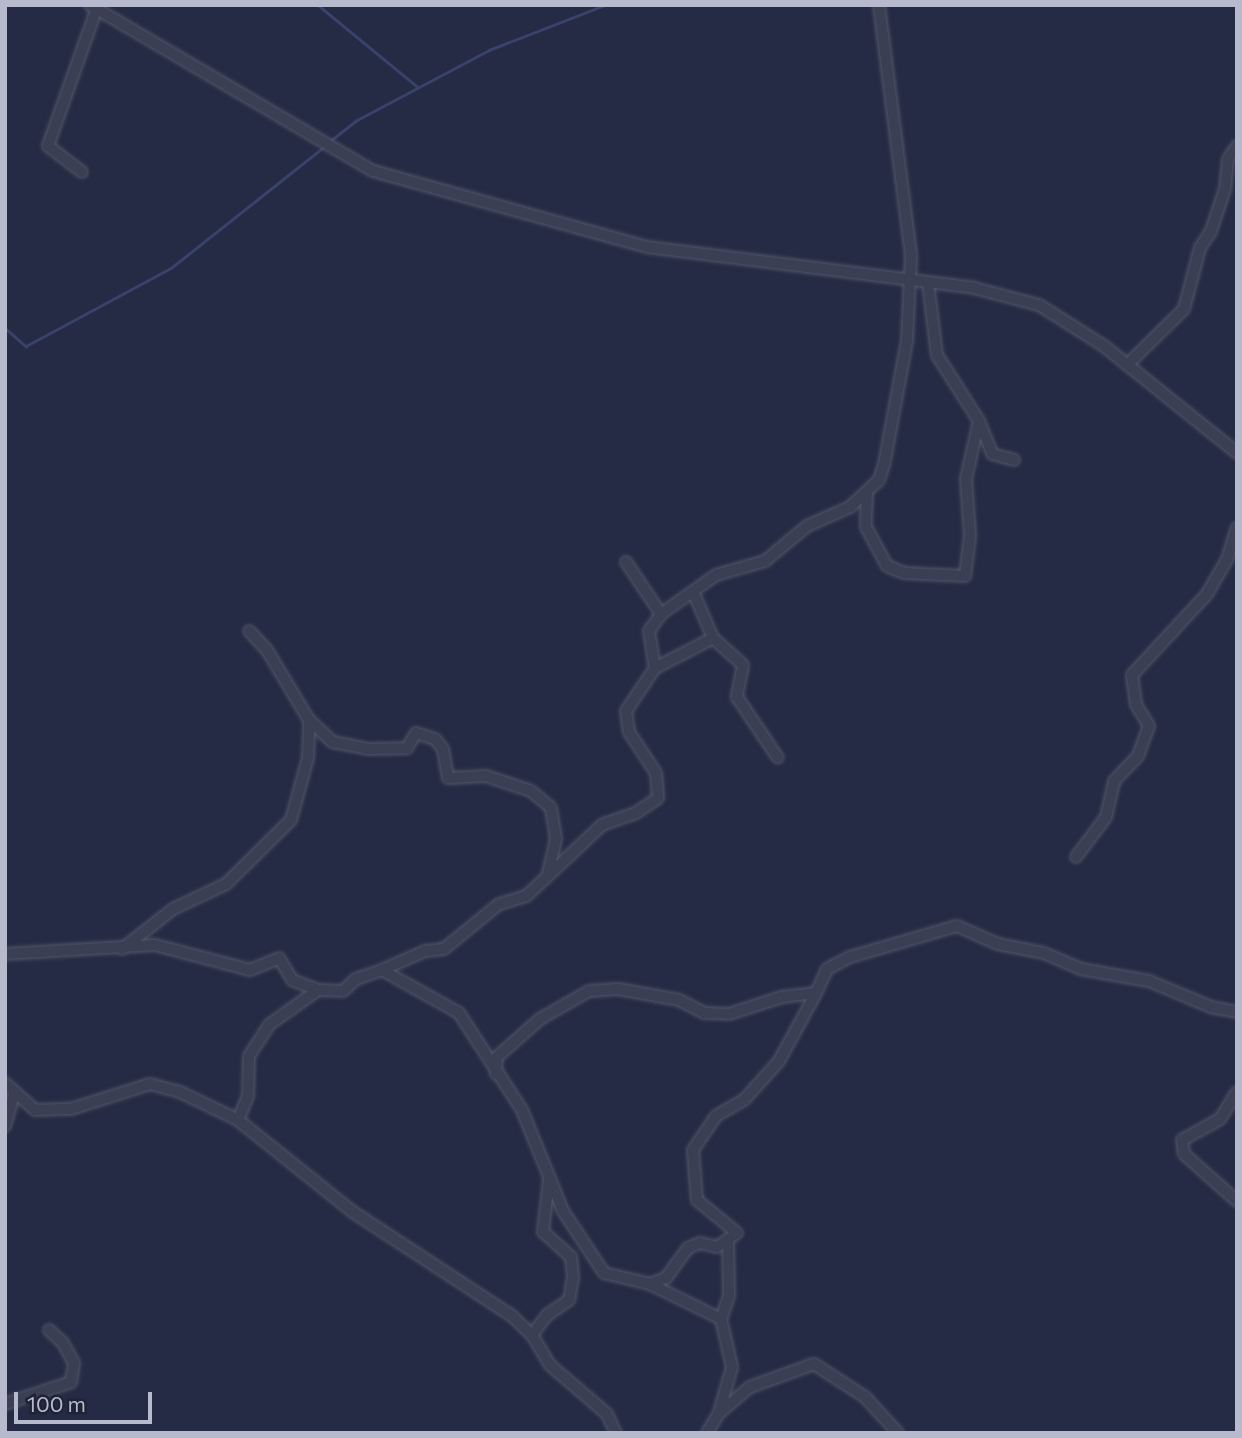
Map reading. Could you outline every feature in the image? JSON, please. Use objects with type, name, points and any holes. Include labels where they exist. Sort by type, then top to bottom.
[{"type":"street","points":[[655,668],[649,631],[662,614],[694,594],[716,575],[765,561],[791,536],[830,519],[867,492],[884,465],[885,447],[895,416],[907,341],[911,255],[905,191],[879,5]]},
{"type":"street","points":[[82,172],[48,146],[95,6],[373,171],[647,247],[1004,294],[1040,306],[1073,323],[1237,453]]},
{"type":"street","points":[[1126,365],[1184,309],[1200,248],[1211,231],[1225,189],[1228,159],[1237,146]]},
{"type":"street","points":[[928,284],[937,355],[979,421],[992,454],[1014,460]]},
{"type":"street","points":[[867,492],[866,527],[887,566],[904,573],[965,576],[970,536],[966,479],[979,421]]},
{"type":"street","points":[[1076,857],[1106,817],[1114,781],[1138,756],[1149,726],[1132,692],[1132,675],[1203,600],[1227,560],[1237,527]]},
{"type":"street","points":[[626,562],[662,614]]},
{"type":"street","points":[[694,594],[713,638],[743,665],[737,697],[778,758]]},
{"type":"street","points":[[249,631],[267,650],[309,720],[333,742],[368,749],[407,748],[415,733],[435,739],[443,749],[448,778],[486,776],[531,791],[551,808],[555,839],[547,873]]},
{"type":"street","points":[[5,954],[155,945],[250,970],[279,958],[292,980],[318,990],[343,991],[356,979],[425,951],[444,949],[499,904],[527,896],[547,873],[602,825],[636,813],[657,797],[656,773],[629,732],[626,711],[655,668],[713,638]]},
{"type":"street","points":[[122,949],[173,909],[226,884],[291,820],[308,758],[309,720]]},
{"type":"street","points":[[650,1284],[666,1278],[688,1248],[700,1243],[717,1247],[737,1233],[733,1226],[697,1200],[693,1150],[716,1116],[744,1100],[779,1061],[827,969],[850,957],[957,926],[998,944],[1045,953],[1081,969],[1149,981],[1210,1007],[1237,1012]]},
{"type":"street","points":[[382,970],[458,1013],[522,1110],[563,1211],[604,1273],[650,1284],[722,1319]]},
{"type":"street","points":[[496,1074],[496,1056],[540,1019],[589,991],[618,989],[679,1000],[704,1013],[729,1014],[782,997],[816,993]]},
{"type":"street","points":[[238,1120],[248,1096],[249,1056],[270,1024],[318,990]]},
{"type":"street","points":[[5,1083],[35,1111],[71,1109],[150,1084],[180,1092],[238,1120],[354,1212],[491,1298],[532,1335],[550,1365],[607,1414],[617,1433]]},
{"type":"street","points":[[5,1126],[15,1092]]},
{"type":"street","points":[[1237,1092],[1220,1119],[1182,1140],[1184,1154],[1237,1201]]},
{"type":"street","points":[[532,1335],[547,1315],[569,1300],[573,1278],[571,1256],[542,1232],[549,1179]]},
{"type":"street","points":[[707,1433],[719,1413],[732,1367],[722,1319],[729,1296],[728,1240]]},
{"type":"street","points":[[5,1404],[71,1382],[74,1363],[63,1343],[49,1330]]},
{"type":"street","points":[[719,1413],[750,1387],[814,1364],[865,1396],[898,1433]]},
{"type":"waterway","points":[[318,5],[418,87]]},
{"type":"waterway","points":[[330,141],[357,120],[489,50],[605,5]]},
{"type":"waterway","points":[[5,328],[26,346],[171,268],[325,146]]}]
